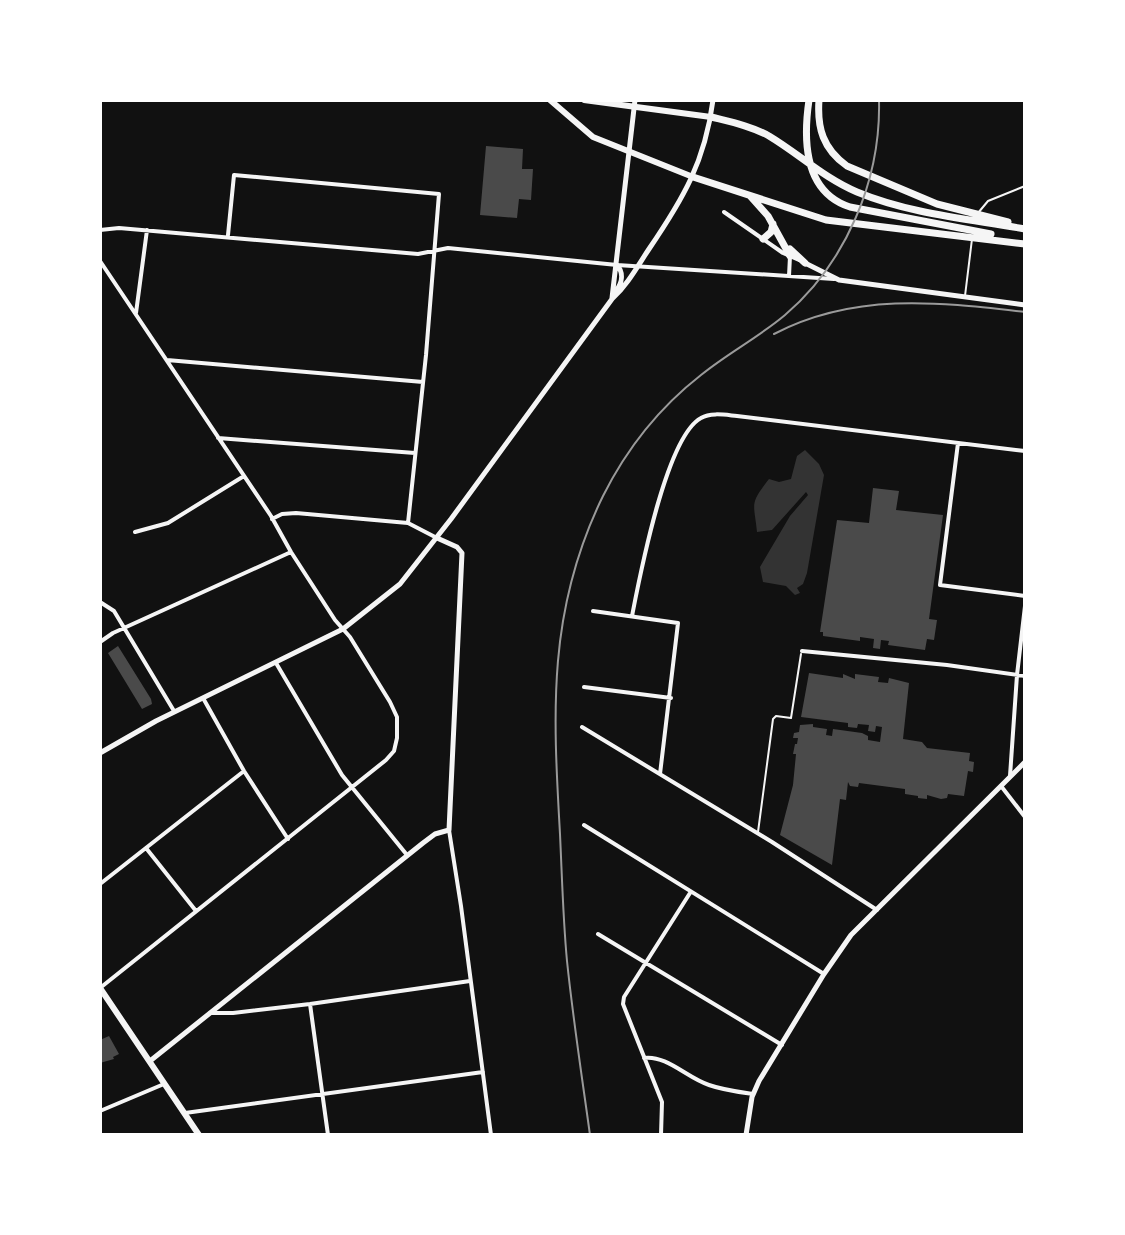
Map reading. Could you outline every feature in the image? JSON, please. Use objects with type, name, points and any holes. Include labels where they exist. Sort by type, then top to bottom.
[{"type":"highway","points":[[809,100],[808,160],[816,180],[830,196],[850,207],[1025,242]]},
{"type":"highway","points":[[819,100],[821,133],[839,161],[876,181],[937,204],[1025,228]]},
{"type":"highway","points":[[711,117],[761,132],[834,182],[879,199],[961,219],[1025,228]]},
{"type":"highway","points":[[693,177],[826,220],[1025,242]]},
{"type":"highway","points":[[750,196],[762,207],[790,256]]},
{"type":"highway","points":[[763,239],[771,232],[773,224]]},
{"type":"highway","points":[[786,245],[805,263]]},
{"type":"main road","points":[[550,100],[593,137],[693,177]]},
{"type":"main road","points":[[584,100],[634,104],[711,117]]},
{"type":"main road","points":[[100,753],[175,712],[343,629],[400,584],[612,299],[624,288],[689,189],[711,117],[713,100]]},
{"type":"main road","points":[[612,299],[622,277],[617,265],[634,104]]},
{"type":"main road","points":[[805,263],[817,274],[834,279],[1025,305]]},
{"type":"main road","points":[[150,1061],[407,855],[431,837],[449,830],[462,553],[437,538]]},
{"type":"main road","points":[[746,1135],[753,1094],[824,974],[851,935],[1025,762]]},
{"type":"main road","points":[[100,988],[199,1135]]},
{"type":"street","points":[[228,236],[234,175],[439,194],[408,523]]},
{"type":"street","points":[[724,212],[805,263]]},
{"type":"street","points":[[100,230],[104,227],[228,236],[418,254],[448,248],[638,267],[789,276],[817,274]]},
{"type":"street","points":[[135,315],[147,230]]},
{"type":"street","points":[[789,276],[790,256]]},
{"type":"street","points":[[100,261],[343,629],[395,712],[398,727],[394,751],[379,766],[100,988]]},
{"type":"street","points":[[166,360],[423,382]]},
{"type":"street","points":[[632,616],[643,562],[667,477],[689,427],[702,416],[737,416],[1025,451]]},
{"type":"street","points":[[218,438],[416,453]]},
{"type":"street","points":[[958,443],[940,585],[1025,596]]},
{"type":"street","points":[[135,532],[168,523],[244,476]]},
{"type":"street","points":[[272,519],[282,514],[296,513],[408,523],[437,538]]},
{"type":"street","points":[[100,642],[124,628],[291,552]]},
{"type":"street","points":[[100,602],[114,611],[175,712]]},
{"type":"street","points":[[1010,776],[1025,606]]},
{"type":"street","points":[[593,611],[678,623],[660,774]]},
{"type":"street","points":[[802,651],[1025,676]]},
{"type":"street","points":[[275,662],[351,787],[407,855]]},
{"type":"street","points":[[584,687],[671,698]]},
{"type":"street","points":[[203,698],[244,771],[288,839]]},
{"type":"street","points":[[582,727],[877,910]]},
{"type":"street","points":[[100,884],[244,771]]},
{"type":"street","points":[[1001,786],[1025,817]]},
{"type":"street","points":[[584,825],[824,974]]},
{"type":"street","points":[[449,830],[491,1135]]},
{"type":"street","points":[[146,848],[196,911]]},
{"type":"street","points":[[661,1135],[662,1102],[623,1004],[624,997],[691,892]]},
{"type":"street","points":[[598,934],[782,1045]]},
{"type":"street","points":[[210,1013],[310,1004],[470,981]]},
{"type":"street","points":[[100,1007],[110,1003]]},
{"type":"street","points":[[310,1004],[328,1135]]},
{"type":"street","points":[[644,1058],[653,1057],[712,1087],[753,1094]]},
{"type":"street","points":[[185,1113],[483,1072]]},
{"type":"street","points":[[100,1111],[165,1084]]},
{"type":"lane","points":[[965,297],[972,240],[980,209],[988,201],[1025,186]]},
{"type":"lane","points":[[757,833],[773,719],[776,716],[791,718],[802,651]]},
{"type":"shaded area","points":[[805,450],[819,464],[824,475],[807,573],[803,584],[797,588],[800,593],[795,595],[786,586],[763,582],[760,567],[790,516],[808,495],[806,492],[772,530],[757,532],[754,504],[769,479],[779,482],[791,479],[797,456]]},
{"type":"building","points":[[486,146],[523,149],[522,169],[533,169],[531,200],[519,199],[517,218],[480,215]]},
{"type":"building","points":[[873,488],[899,491],[896,510],[943,515],[929,619],[937,620],[934,640],[927,639],[925,650],[888,645],[889,641],[881,640],[880,649],[873,648],[874,639],[860,637],[860,641],[823,636],[820,632],[837,520],[869,523]]},
{"type":"building","points":[[118,646],[151,699],[152,704],[142,709],[108,653]]},
{"type":"building","points":[[809,673],[843,678],[843,674],[855,679],[855,674],[879,677],[878,682],[888,683],[889,678],[909,683],[903,739],[922,742],[927,748],[970,753],[969,761],[974,762],[973,772],[968,771],[964,796],[948,794],[947,798],[941,799],[927,795],[927,799],[918,798],[905,794],[905,789],[859,783],[858,787],[850,786],[848,782],[846,800],[840,799],[832,865],[780,835],[793,785],[796,754],[793,754],[798,738],[793,738],[794,733],[799,732],[800,725],[813,724],[813,727],[827,729],[826,735],[832,736],[833,729],[862,733],[868,736],[868,740],[880,742],[882,727],[876,726],[875,732],[868,731],[869,725],[848,727],[848,723],[801,717]]},
{"type":"building","points":[[109,1036],[119,1054],[100,1063],[100,1040]]},
{"type":"railway","points":[[590,1135],[567,961],[556,746],[558,662],[572,580],[603,496],[645,430],[701,375],[785,315],[826,271],[856,218],[866,189],[874,160],[879,100]]},
{"type":"railway","points":[[774,334],[835,311],[866,306],[928,303],[1025,312]]}]
